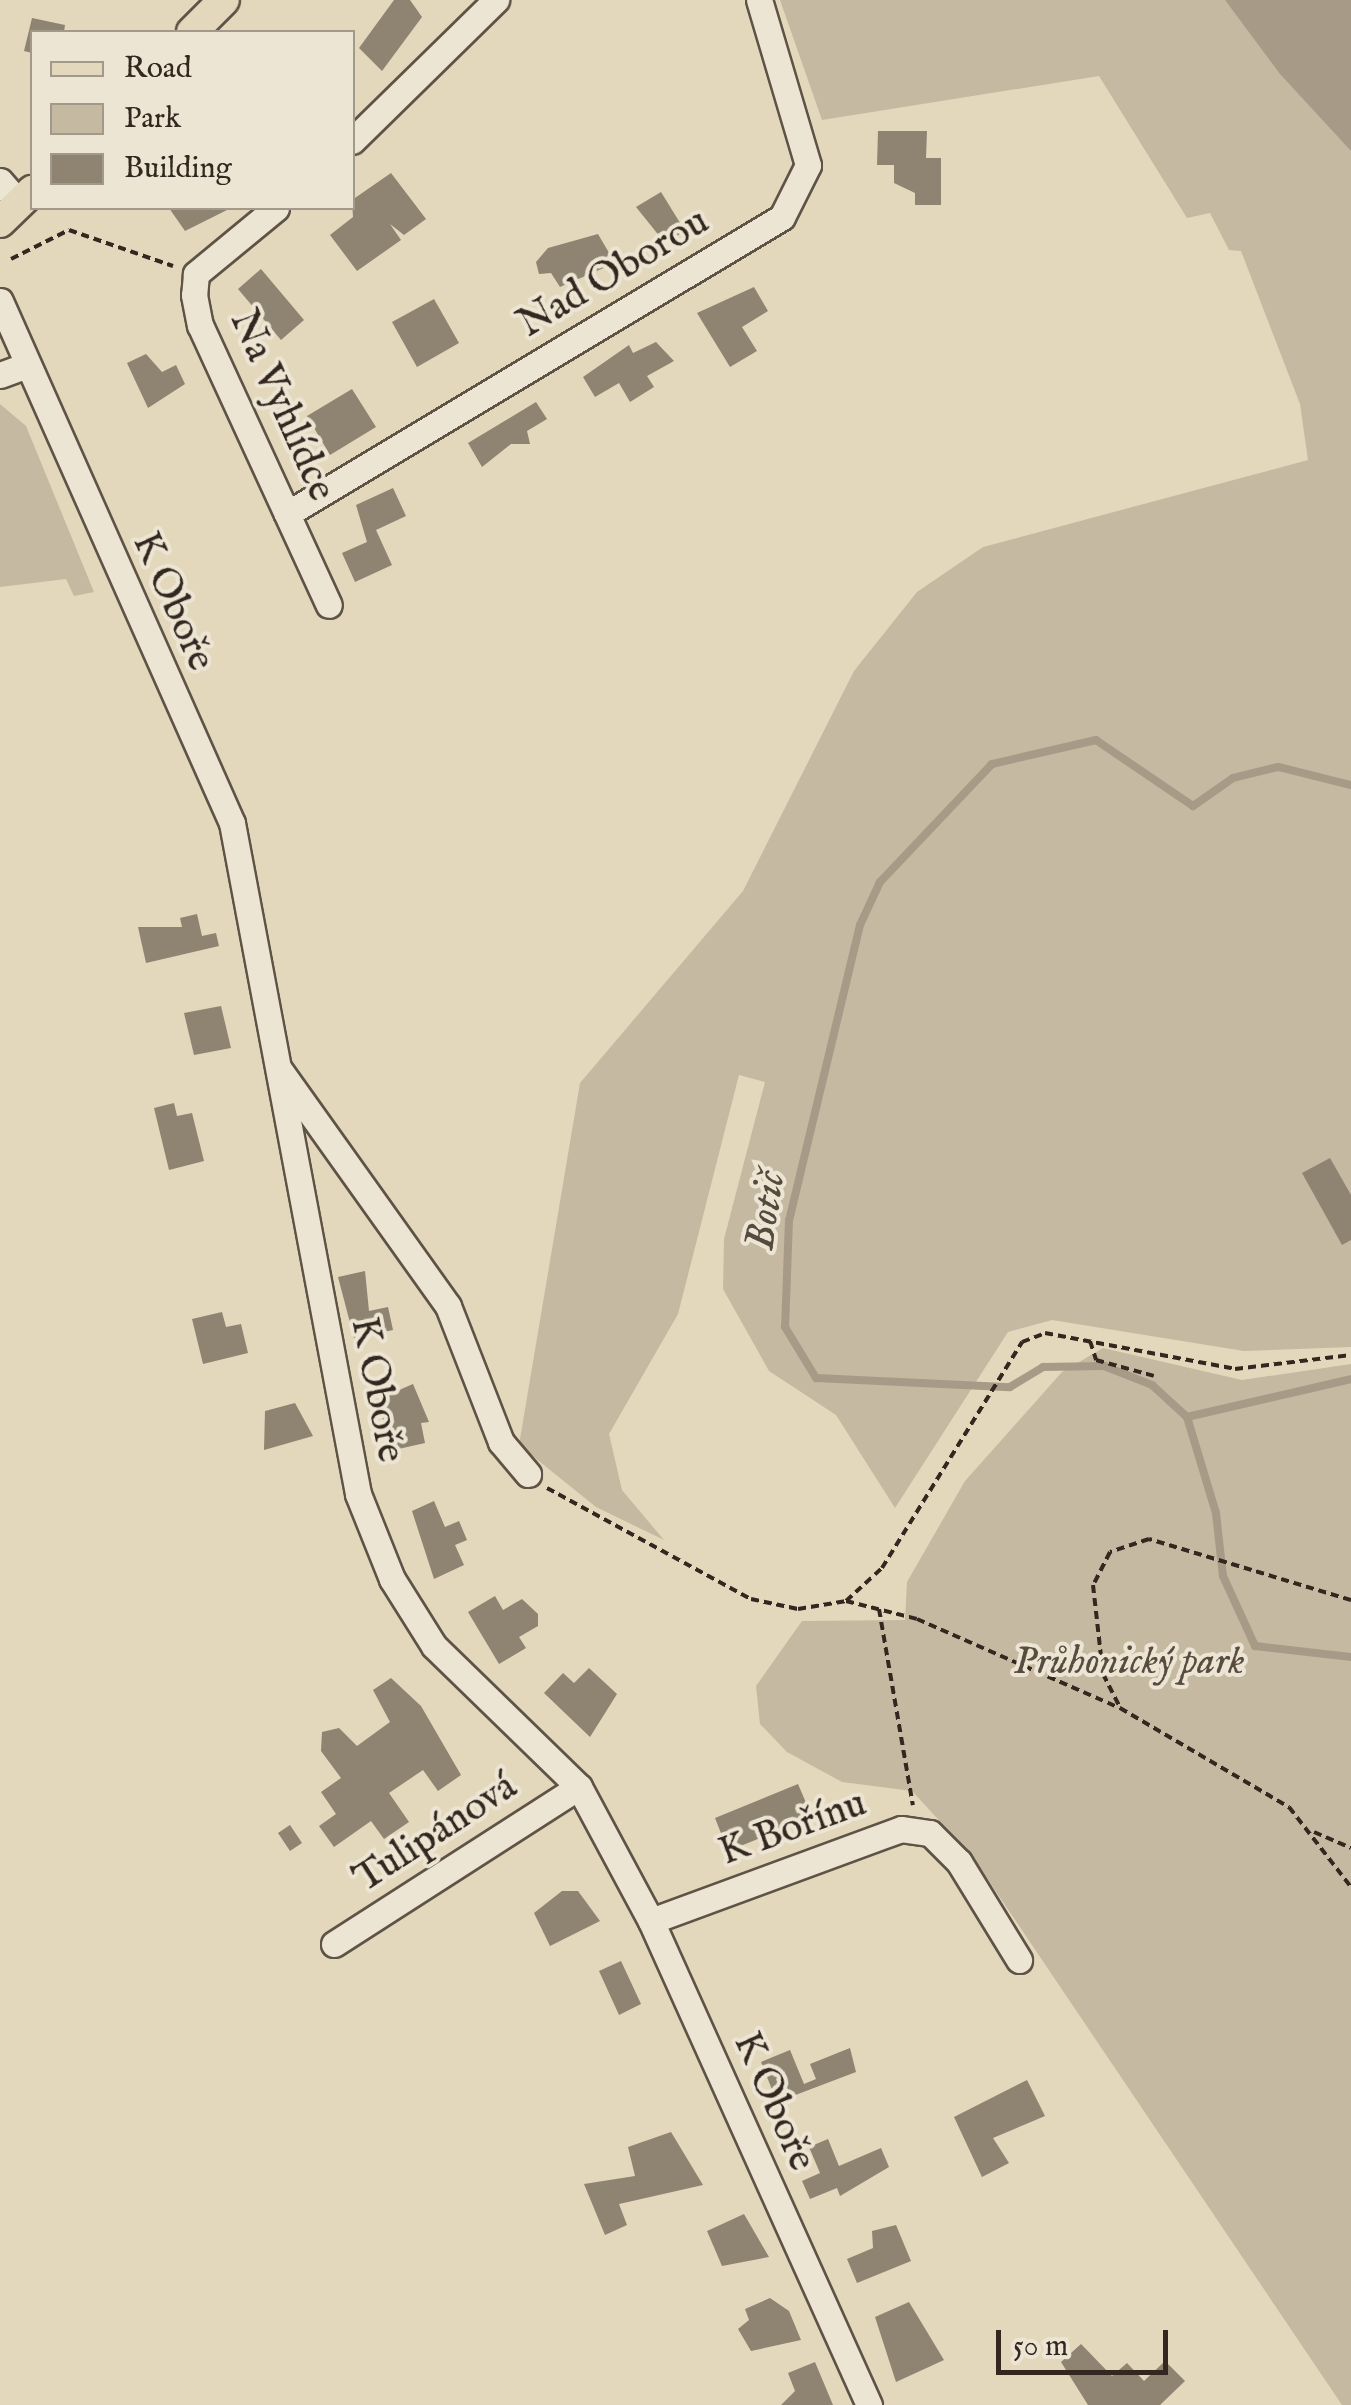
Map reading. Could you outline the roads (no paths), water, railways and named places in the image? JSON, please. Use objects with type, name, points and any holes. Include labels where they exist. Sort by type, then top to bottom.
[{"type":"main road","points":[[194,30],[224,0]]},
{"type":"street","points":[[355,138],[496,0]]},
{"type":"street","name":"Nad Oborou","points":[[287,514],[782,216],[808,165],[759,0]]},
{"type":"street","name":"Na Vyhlídce","points":[[274,210],[196,274],[200,326],[329,605]]},
{"type":"street","name":"K Oboře","points":[[0,300],[232,823],[358,1494],[392,1579],[434,1646],[579,1786],[651,1922],[869,2405]]},
{"type":"street","points":[[0,376],[27,364]]},
{"type":"street","points":[[275,1065],[448,1306],[501,1442],[528,1474]]},
{"type":"street","name":"Tulipánová","points":[[334,1944],[579,1786]]},
{"type":"street","name":"K Bořínu","points":[[651,1922],[902,1829],[930,1833],[959,1862],[1019,1960]]},
{"type":"waterway","name":"Botič","points":[[1351,785],[1278,767],[1233,778],[1193,806],[1096,740],[992,764],[880,882],[860,925],[789,1220],[785,1327],[816,1378],[1010,1387],[1043,1367],[1104,1366],[1152,1385],[1187,1417],[1216,1513],[1223,1576],[1255,1646],[1351,1657]]},
{"type":"waterway","points":[[1187,1417],[1351,1379]]},
{"type":"park label","name":"Průhonický park","points":[[1129,1663]]}]
